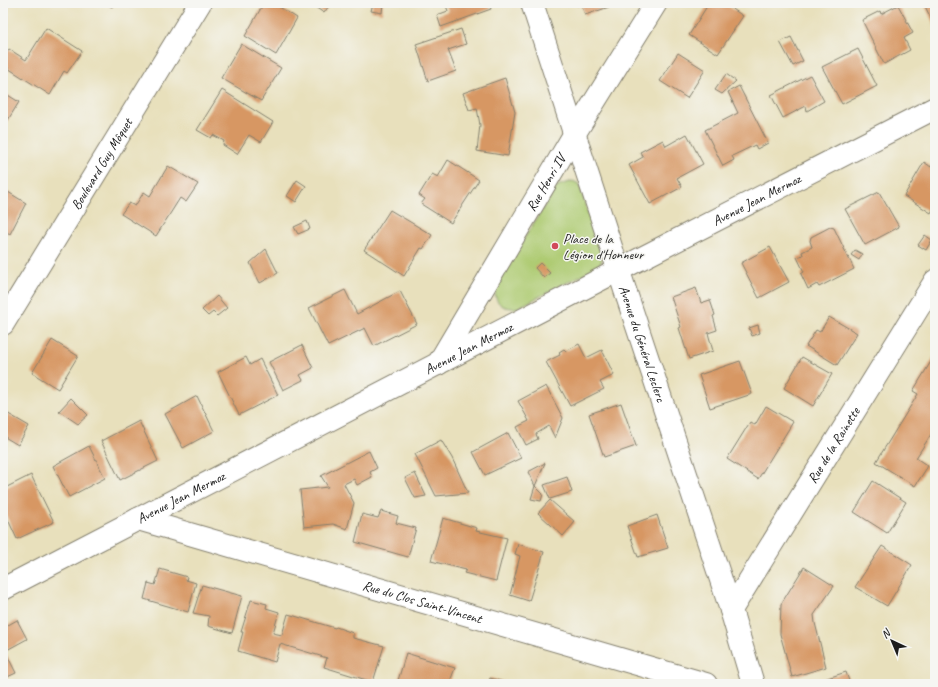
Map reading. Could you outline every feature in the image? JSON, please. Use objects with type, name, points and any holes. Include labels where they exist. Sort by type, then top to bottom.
[{"type":"street","name":"Boulevard Guy Môquet","points":[[3,324],[200,3]]},
{"type":"street","name":"Avenue du Général Leclerc","points":[[532,3],[575,133],[618,271],[731,610],[753,684]]},
{"type":"street","name":"Rue Henri IV","points":[[438,364],[575,133],[656,3]]},
{"type":"street","name":"Avenue Jean Mermoz","points":[[3,589],[935,108]]},
{"type":"street","name":"Rue de la Rainette","points":[[731,610],[935,281]]},
{"type":"street","name":"Rue du Clos Saint-Vincent","points":[[138,519],[706,684]]},
{"type":"green space","points":[[573,181],[579,184],[602,257],[601,263],[590,271],[517,308],[502,305],[496,299],[496,283],[557,186]]},
{"type":"building","points":[[105,3],[115,3],[112,7]]},
{"type":"building","points":[[264,3],[273,3],[297,18],[276,55],[245,36]]},
{"type":"building","points":[[309,3],[331,3],[324,13]]},
{"type":"building","points":[[373,3],[383,3],[382,13],[371,11]]},
{"type":"building","points":[[445,3],[489,3],[491,9],[441,27],[437,15],[448,11]]},
{"type":"building","points":[[576,3],[614,3],[615,5],[585,15],[581,4],[577,6]]},
{"type":"building","points":[[709,3],[724,3],[743,16],[718,54],[689,35]]},
{"type":"building","points":[[935,3],[935,27],[924,4]]},
{"type":"building","points":[[898,5],[913,33],[904,38],[910,50],[884,64],[862,20],[880,11],[881,14]]},
{"type":"building","points":[[46,28],[82,51],[67,73],[64,71],[50,95],[3,65],[3,58],[9,49],[26,60]]},
{"type":"building","points":[[461,29],[466,44],[448,50],[456,71],[428,81],[416,44]]},
{"type":"building","points":[[791,37],[803,61],[793,66],[780,42]]},
{"type":"building","points":[[241,44],[281,68],[261,101],[221,78]]},
{"type":"building","points":[[858,49],[877,86],[842,104],[822,67]]},
{"type":"building","points":[[678,53],[705,70],[687,98],[660,81]]},
{"type":"building","points":[[726,74],[736,81],[722,94],[715,90]]},
{"type":"building","points":[[810,75],[824,101],[807,111],[806,106],[783,118],[771,95]]},
{"type":"building","points":[[505,78],[515,112],[508,156],[477,151],[480,125],[477,108],[469,110],[463,93]]},
{"type":"building","points":[[739,86],[768,143],[757,149],[755,145],[732,156],[734,160],[723,166],[705,130],[738,113],[728,92]]},
{"type":"building","points":[[222,90],[273,122],[261,142],[249,135],[237,154],[223,145],[224,141],[213,135],[211,138],[197,130]]},
{"type":"building","points":[[3,92],[19,102],[3,128]]},
{"type":"building","points":[[687,134],[703,164],[677,178],[682,187],[650,204],[629,165],[643,157],[640,152],[663,140],[666,146]]},
{"type":"building","points":[[448,160],[479,180],[451,223],[421,204],[425,199],[419,195],[432,174],[438,177]]},
{"type":"building","points":[[935,160],[935,206],[931,213],[904,196],[924,162],[931,167]]},
{"type":"building","points":[[168,166],[198,184],[186,202],[180,198],[156,236],[121,214],[129,203],[135,206],[144,192],[150,196]]},
{"type":"building","points":[[297,180],[306,186],[296,202],[287,196]]},
{"type":"building","points":[[3,189],[26,203],[10,234],[3,230]]},
{"type":"building","points":[[879,192],[899,227],[865,245],[845,209]]},
{"type":"building","points":[[390,210],[432,235],[423,249],[421,248],[404,276],[364,250]]},
{"type":"building","points":[[307,221],[310,229],[298,234],[294,227]]},
{"type":"building","points":[[830,227],[834,228],[854,269],[819,287],[817,284],[808,289],[801,274],[804,272],[797,257],[803,255],[802,252],[812,247],[810,241],[811,237]]},
{"type":"building","points":[[925,235],[932,240],[926,250],[918,245]]},
{"type":"building","points":[[770,247],[789,282],[759,298],[741,263]]},
{"type":"building","points":[[266,249],[278,273],[260,283],[250,263]]},
{"type":"building","points":[[855,250],[862,254],[859,260],[851,255]]},
{"type":"building","points":[[540,263],[550,273],[544,278],[535,268]]},
{"type":"building","points":[[696,288],[701,303],[710,300],[715,315],[713,316],[717,330],[708,333],[713,351],[689,359],[679,328],[681,327],[671,297]]},
{"type":"building","points":[[345,290],[357,314],[400,291],[417,324],[374,346],[365,328],[328,346],[309,308]]},
{"type":"building","points":[[217,296],[227,308],[217,316],[213,312],[208,316],[202,310]]},
{"type":"building","points":[[829,317],[857,333],[837,365],[806,346],[816,330],[820,332]]},
{"type":"building","points":[[758,325],[760,333],[752,336],[749,328]]},
{"type":"building","points":[[52,340],[78,356],[58,389],[32,373]]},
{"type":"building","points":[[579,344],[586,358],[602,350],[614,375],[600,382],[604,389],[570,406],[546,362],[560,355],[559,352],[564,349],[566,351]]},
{"type":"building","points":[[302,345],[313,368],[300,375],[303,380],[283,390],[269,362]]},
{"type":"building","points":[[935,355],[935,428],[916,458],[928,466],[915,486],[876,462],[918,394],[913,391]]},
{"type":"building","points":[[246,357],[250,365],[260,359],[278,395],[239,415],[218,372]]},
{"type":"building","points":[[802,357],[832,374],[813,406],[784,388]]},
{"type":"building","points":[[740,361],[752,394],[710,408],[699,375]]},
{"type":"building","points":[[546,386],[563,418],[555,438],[549,426],[536,434],[538,439],[526,445],[517,427],[529,421],[518,401]]},
{"type":"building","points":[[197,396],[214,431],[183,448],[165,414]]},
{"type":"building","points":[[71,398],[88,415],[78,424],[59,411]]},
{"type":"building","points":[[621,403],[636,446],[604,457],[589,414]]},
{"type":"building","points":[[766,406],[793,422],[758,479],[727,459],[750,422],[755,425]]},
{"type":"building","points":[[5,412],[29,426],[18,445],[3,436],[3,416]]},
{"type":"building","points":[[139,421],[158,461],[120,480],[101,441]]},
{"type":"building","points":[[508,433],[521,458],[485,475],[473,452]]},
{"type":"building","points":[[441,440],[452,458],[468,493],[436,496],[415,454]]},
{"type":"building","points":[[89,446],[105,478],[69,497],[53,466]]},
{"type":"building","points":[[369,451],[377,468],[370,472],[372,477],[357,485],[354,479],[344,484],[354,503],[347,529],[333,524],[304,527],[300,490],[328,487],[321,476]]},
{"type":"building","points":[[545,463],[535,486],[528,472]]},
{"type":"building","points":[[415,473],[426,496],[415,498],[405,478]]},
{"type":"building","points":[[31,475],[54,522],[17,539],[3,509],[3,489]]},
{"type":"building","points":[[567,477],[572,492],[550,499],[544,485]]},
{"type":"building","points":[[873,481],[906,502],[887,533],[854,512]]},
{"type":"building","points":[[535,486],[543,494],[541,501],[531,499]]},
{"type":"building","points":[[550,500],[575,522],[563,536],[538,513]]},
{"type":"building","points":[[381,511],[398,516],[396,523],[416,528],[408,557],[355,542],[362,514],[378,518]]},
{"type":"building","points":[[657,515],[668,548],[638,557],[627,526]]},
{"type":"building","points":[[443,518],[477,528],[476,531],[507,538],[496,581],[464,573],[466,570],[431,561]]},
{"type":"building","points":[[518,544],[544,552],[529,601],[510,595],[520,556],[515,554]]},
{"type":"building","points":[[882,546],[912,565],[887,606],[855,587]]},
{"type":"building","points":[[804,567],[834,586],[814,615],[826,667],[792,677],[780,634],[781,604]]},
{"type":"building","points":[[160,569],[187,577],[186,580],[196,583],[188,612],[144,599],[148,583],[155,585]]},
{"type":"building","points":[[202,585],[242,596],[232,633],[208,626],[209,616],[193,613]]},
{"type":"building","points":[[251,600],[267,604],[266,608],[279,612],[273,633],[282,635],[288,614],[335,628],[336,627],[353,633],[353,638],[384,646],[373,682],[324,667],[327,658],[280,644],[275,662],[238,651],[243,632],[241,632]]},
{"type":"building","points":[[17,620],[27,639],[5,651],[16,673],[3,679],[3,628]]},
{"type":"building","points":[[406,653],[455,668],[449,684],[397,684]]},
{"type":"building","points":[[846,672],[850,684],[809,684]]},
{"type":"building","points":[[490,678],[511,684],[488,684]]},
{"type":"place","name":"Place de la Légion d'Honneur","points":[[555,246]]}]
